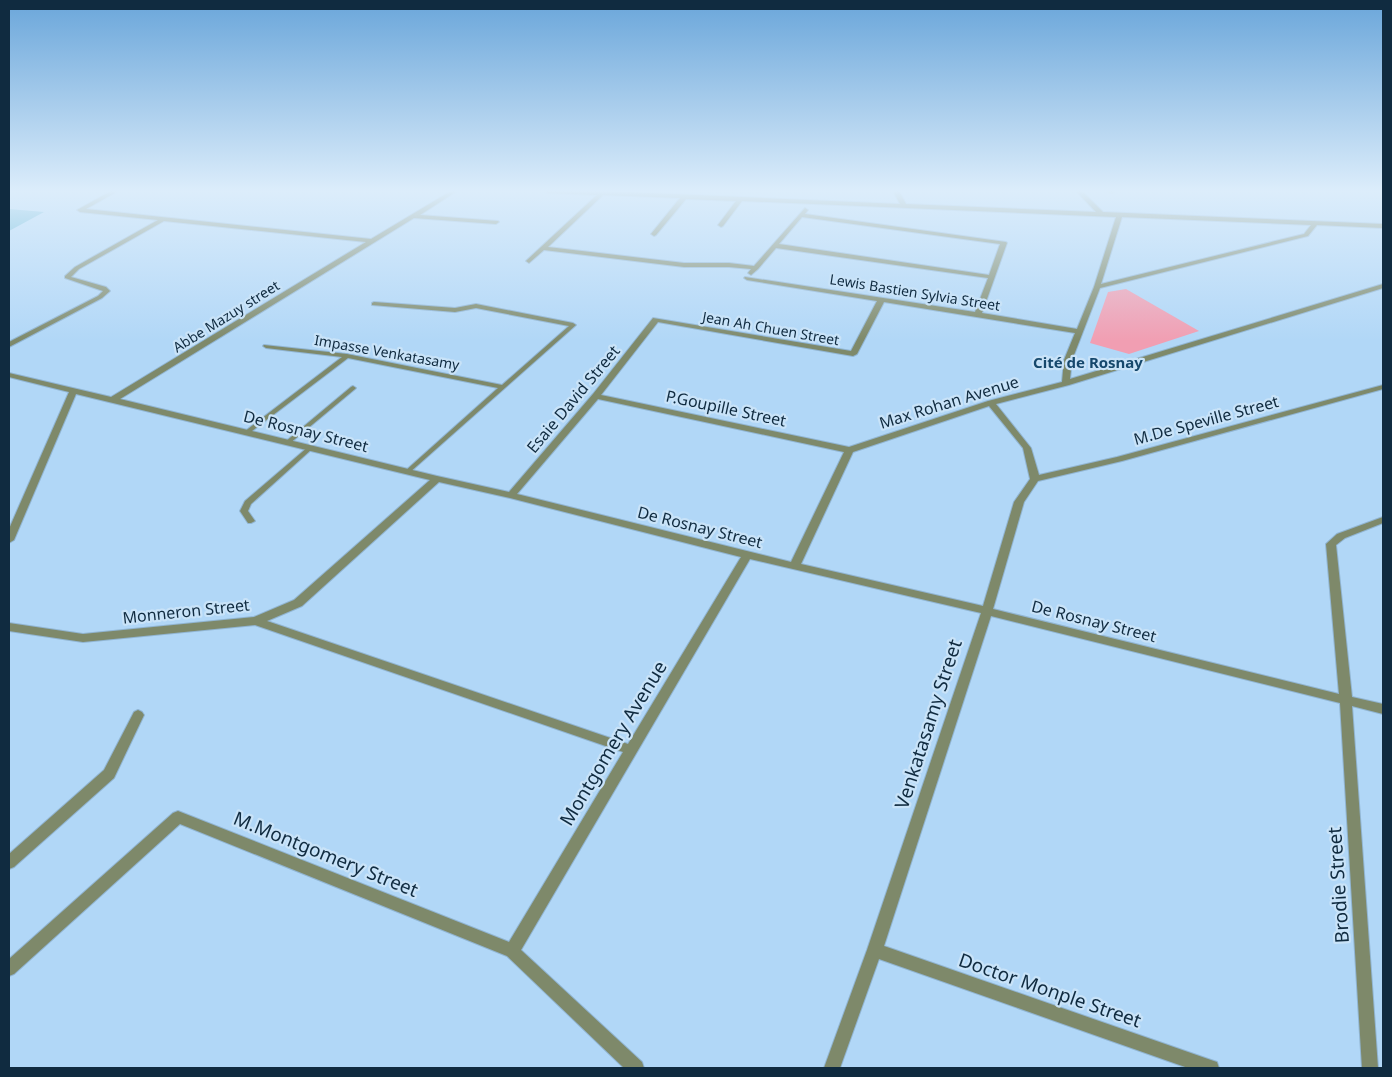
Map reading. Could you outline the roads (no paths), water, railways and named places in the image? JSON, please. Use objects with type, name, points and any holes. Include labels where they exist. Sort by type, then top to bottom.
[{"type":"street","points":[[9,345],[100,297],[107,291],[104,288],[67,277],[77,268],[124,241]]},
{"type":"street","name":"Abbe Mazuy street","points":[[113,400],[372,241]]},
{"type":"street","points":[[529,261],[550,241]]},
{"type":"street","points":[[543,248],[684,265],[729,265],[756,268],[780,241]]},
{"type":"street","points":[[978,314],[1004,243],[991,241]]},
{"type":"street","points":[[1066,384],[1068,360],[1097,287],[1111,241]]},
{"type":"street","points":[[1097,287],[1281,241]]},
{"type":"street","points":[[776,246],[992,277]]},
{"type":"street","name":"Lewis Bastien Sylvia Street","points":[[756,268],[747,278],[881,301],[978,314],[1078,331]]},
{"type":"street","name":"Max Rohan Avenue","points":[[849,450],[991,403],[1066,384],[1383,286]]},
{"type":"street","name":"Jean Ah Chuen Street","points":[[656,320],[853,354],[881,301]]},
{"type":"street","name":"Esaie David Street","points":[[511,495],[596,396],[656,320]]},
{"type":"street","name":"De Rosnay Street","points":[[9,375],[437,480],[511,495],[794,567],[987,611],[1383,709]]},
{"type":"street","name":"M.De Speville Street","points":[[1035,479],[1119,459],[1383,387]]},
{"type":"street","points":[[9,540],[73,391]]},
{"type":"street","name":"P.Goupille Street","points":[[596,396],[849,450]]},
{"type":"street","points":[[991,403],[1027,448],[1035,479]]},
{"type":"street","points":[[794,567],[849,450]]},
{"type":"street","name":"Venkatasamy Street","points":[[832,1068],[875,950],[987,611],[1019,502],[1035,479]]},
{"type":"street","name":"Monneron Street","points":[[9,627],[82,638],[256,621],[298,603],[437,480]]},
{"type":"street","name":"Brodie Street","points":[[1370,1068],[1346,700],[1331,544],[1340,536],[1383,520]]},
{"type":"street","name":"Montgomery Avenue","points":[[512,951],[747,555]]},
{"type":"street","points":[[256,621],[631,750]]},
{"type":"street","points":[[9,863],[109,774],[138,715]]},
{"type":"street","name":"M.Montgomery Street","points":[[9,969],[178,816],[512,951],[636,1068]]},
{"type":"street","name":"Doctor Monple Street","points":[[875,950],[1211,1068]]},
{"type":"lane","points":[[374,304],[455,310],[476,306],[573,326],[406,472]]},
{"type":"lane","name":"Impasse Venkatasamy","points":[[266,346],[347,356],[503,387]]},
{"type":"lane","points":[[246,433],[347,356]]},
{"type":"lane","points":[[287,443],[353,388]]},
{"type":"lane","points":[[251,521],[244,511],[248,503],[310,448]]},
{"type":"district","name":"Cité de Rosnay","points":[[1088,362]]}]
